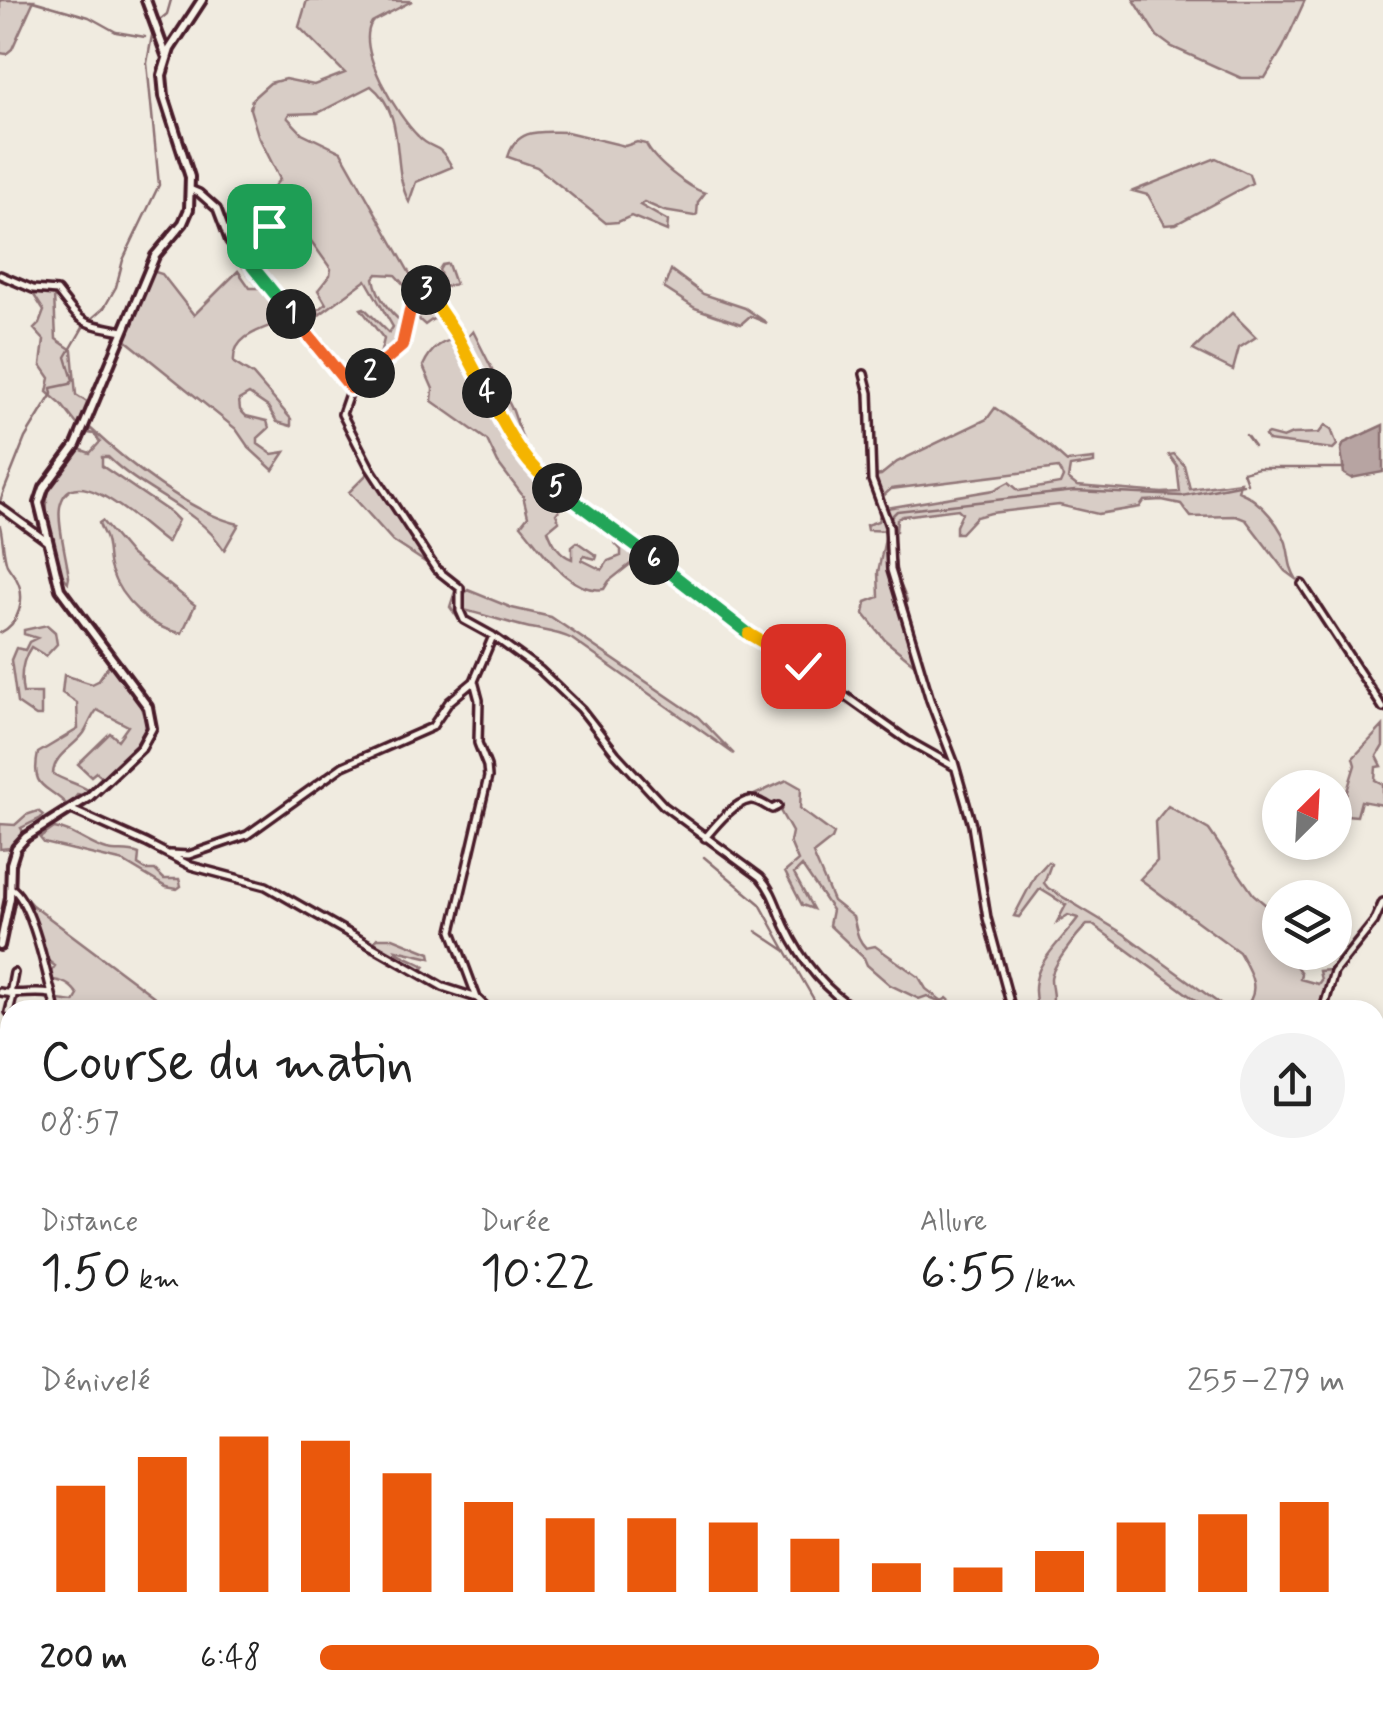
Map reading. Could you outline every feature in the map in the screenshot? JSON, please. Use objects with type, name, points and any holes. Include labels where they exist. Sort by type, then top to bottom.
[{"type":"street","points":[[146,0],[167,56]]},
{"type":"street","points":[[0,946],[11,888],[11,864],[21,842],[72,810],[140,748],[153,723],[148,707],[65,598],[56,580],[40,510],[41,494],[76,444],[155,256],[187,216],[192,190],[164,96],[162,74],[167,56],[202,0]]},
{"type":"street","points":[[160,36],[174,44]]},
{"type":"street","points":[[192,190],[216,209],[228,240],[351,388]]},
{"type":"street","points":[[252,266],[282,240],[269,226]]},
{"type":"street","points":[[0,275],[26,287],[57,291],[69,311],[80,319],[94,326],[123,330]]},
{"type":"street","points":[[842,1000],[813,972],[786,930],[765,882],[649,792],[581,709],[555,684],[460,615],[460,588],[436,569],[370,468],[343,420],[344,403],[351,388],[402,346],[417,282],[456,334],[517,449],[538,473],[750,634],[793,659],[907,740],[955,766]]},
{"type":"street","points":[[864,374],[869,393],[872,480],[888,526],[892,570],[972,826],[987,918],[1009,1000]]},
{"type":"street","points":[[0,507],[48,542]]},
{"type":"street","points":[[1302,584],[1383,708]]},
{"type":"street","points":[[162,852],[188,856],[247,835],[342,766],[432,727],[449,702],[474,681],[493,636]]},
{"type":"street","points":[[474,681],[479,700],[478,743],[488,777],[452,931],[476,998]]},
{"type":"street","points":[[706,838],[723,818],[748,801],[756,800],[772,810],[778,806]]},
{"type":"street","points":[[72,810],[201,870],[266,886],[444,986],[476,998]]},
{"type":"street","points":[[11,888],[24,906],[53,1000]]},
{"type":"street","points":[[1326,1000],[1334,972],[1374,922],[1383,902]]},
{"type":"street","points":[[10,1000],[14,973]]},
{"type":"street","points":[[0,992],[51,994]]},
{"type":"shaded area","points":[[0,0],[34,0],[12,49],[6,54],[0,53]]},
{"type":"shaded area","points":[[307,0],[412,1],[372,22],[369,48],[381,81],[409,126],[423,141],[439,149],[452,167],[416,182],[409,202],[403,188],[390,111],[371,86],[318,113],[287,117],[302,133],[341,152],[413,279],[419,284],[443,282],[439,270],[448,264],[455,284],[430,291],[442,320],[433,319],[425,325],[413,314],[415,297],[395,275],[377,274],[374,278],[387,306],[410,328],[407,342],[382,361],[379,359],[384,339],[361,309],[389,333],[393,327],[366,280],[319,315],[318,310],[326,304],[318,290],[331,269],[304,231],[285,241],[253,211],[243,209],[238,219],[261,249],[227,217],[238,204],[257,206],[280,179],[258,135],[250,109],[252,99],[270,83],[285,79],[314,85],[345,73],[299,27]]},
{"type":"shaded area","points":[[1134,0],[1305,0],[1265,78],[1241,78],[1172,47],[1157,36]]},
{"type":"shaded area","points":[[567,132],[625,146],[646,144],[672,173],[705,193],[698,202],[697,214],[664,211],[644,202],[640,205],[668,221],[667,231],[631,216],[606,223],[537,167],[508,157],[517,140],[531,133]]},
{"type":"shaded area","points":[[1216,158],[1249,174],[1252,183],[1176,224],[1165,225],[1148,195],[1133,191]]},
{"type":"shaded area","points":[[247,264],[290,318],[245,338],[235,353],[234,363],[253,375],[291,419],[291,426],[277,422],[268,407],[249,394],[239,400],[240,410],[246,416],[267,421],[269,428],[258,438],[258,444],[272,454],[285,452],[273,470],[249,448],[236,429],[123,338],[152,271],[162,274],[194,315],[238,271],[250,288],[259,288],[243,267]]},
{"type":"shaded area","points":[[671,270],[703,294],[745,308],[767,323],[750,316],[741,324],[695,308],[664,288]]},
{"type":"shaded area","points":[[32,292],[54,295],[56,339],[72,350],[76,395],[90,404],[79,427],[47,392],[50,378],[41,365],[44,340],[34,329],[44,311]]},
{"type":"shaded area","points":[[1232,313],[1256,337],[1239,348],[1233,370],[1193,350]]},
{"type":"shaded area","points":[[473,331],[513,411],[526,449],[567,492],[567,500],[556,514],[559,521],[548,530],[557,548],[572,559],[572,546],[577,542],[597,556],[584,556],[582,560],[602,570],[608,561],[621,556],[615,543],[618,535],[643,554],[604,589],[579,585],[547,557],[521,525],[528,516],[523,496],[498,463],[487,440],[432,401],[433,389],[423,366],[426,360],[440,345],[465,340]]},
{"type":"shaded area","points":[[995,408],[1067,462],[1094,459],[1094,463],[1070,467],[1068,479],[1077,486],[1180,492],[1177,466],[1169,455],[1174,454],[1184,465],[1190,489],[1240,482],[1238,491],[1262,507],[1282,533],[1297,580],[1285,571],[1246,520],[1236,516],[1191,517],[1181,504],[1162,500],[1098,514],[1059,505],[991,513],[976,517],[961,533],[956,533],[962,513],[958,509],[903,516],[897,519],[896,531],[867,530],[866,525],[878,521],[887,508],[994,490],[1009,482],[1019,491],[1060,484],[1063,477],[1058,468],[891,489],[881,498],[874,476],[987,419]]},
{"type":"shaded area","points":[[1325,425],[1331,429],[1337,445],[1333,449],[1268,441],[1265,436],[1319,433]]},
{"type":"shaded area","points":[[1383,425],[1383,472],[1351,478],[1344,474],[1344,443]]},
{"type":"shaded area","points":[[90,428],[121,456],[180,498],[239,524],[224,550],[200,523],[108,457],[102,457],[102,466],[178,520],[167,543],[112,501],[79,488],[67,492],[59,514],[68,582],[50,539],[48,490],[79,449],[90,453],[100,442],[88,433]]},
{"type":"shaded area","points":[[368,473],[428,564],[393,541],[349,492]]},
{"type":"shaded area","points":[[102,521],[130,554],[195,605],[182,633],[149,619],[122,592],[110,566],[99,523]]},
{"type":"shaded area","points":[[885,539],[893,543],[897,577],[907,600],[902,613],[917,666],[885,640],[864,614],[866,602],[879,597],[878,572]]},
{"type":"shaded area","points":[[456,588],[460,594],[468,590],[512,608],[551,617],[698,717],[734,754],[572,639],[464,610],[457,610],[460,621],[450,607]]},
{"type":"shaded area","points":[[47,625],[55,632],[57,644],[46,656],[31,647],[22,669],[23,693],[41,693],[41,716],[36,716],[17,703],[11,660],[16,648],[25,650],[37,638],[24,634],[24,630]]},
{"type":"shaded area","points":[[110,663],[140,704],[147,726],[131,754],[104,779],[96,772],[91,776],[78,764],[110,733],[118,740],[128,726],[97,710],[84,733],[54,767],[53,774],[88,790],[100,784],[88,796],[78,794],[68,806],[39,781],[38,753],[78,729],[77,703],[62,693],[64,675],[92,684]]},
{"type":"shaded area","points":[[1383,726],[1383,746],[1377,756],[1382,766],[1376,767],[1375,780],[1383,784],[1383,805],[1361,801],[1357,816],[1352,816],[1353,758]]},
{"type":"shaded area","points":[[787,780],[801,788],[800,809],[834,834],[813,854],[833,901],[853,917],[866,948],[875,946],[919,977],[926,989],[941,1000],[927,996],[919,999],[890,985],[867,965],[829,925],[832,910],[802,866],[794,874],[813,909],[802,905],[785,872],[798,861],[790,842],[792,832],[779,809],[752,796]]},
{"type":"shaded area","points":[[1168,806],[1209,830],[1262,902],[1262,970],[1299,970],[1300,979],[1318,984],[1319,971],[1332,970],[1324,1000],[1250,1000],[1251,975],[1239,952],[1140,879],[1157,861],[1155,822]]},
{"type":"shaded area","points":[[38,811],[43,815],[41,818],[21,828],[24,833],[11,848],[0,849],[0,824],[15,825]]},
{"type":"shaded area","points":[[54,828],[107,850],[139,854],[138,865],[155,870],[164,879],[179,879],[181,886],[166,887],[124,862],[44,843],[40,838]]},
{"type":"shaded area","points":[[1048,862],[1051,864],[1044,883],[1048,888],[1124,934],[1214,1000],[1195,1000],[1093,925],[1087,925],[1052,974],[1052,1000],[1036,1000],[1036,982],[1044,960],[1078,918],[1068,915],[1057,922],[1066,905],[1040,889],[1019,917],[1014,916],[1035,876]]},
{"type":"shaded area","points":[[14,885],[32,905],[159,1000],[75,1000],[78,995],[66,983],[50,980],[55,966],[46,959]]},
{"type":"shaded area","points":[[377,938],[393,938],[430,953],[431,958],[396,950],[425,966],[416,969],[373,945]]},
{"type":"waterway","points":[[30,0],[89,17],[116,32],[145,37]]},
{"type":"waterway","points":[[156,23],[167,14],[171,0]]},
{"type":"waterway","points":[[89,321],[104,308],[116,287],[123,260],[159,185],[147,63],[153,30]]},
{"type":"waterway","points":[[0,501],[25,438],[52,394],[51,388],[73,380],[66,357],[85,324]]},
{"type":"waterway","points":[[1246,435],[1254,446]]},
{"type":"waterway","points":[[1247,483],[1243,472],[1258,468],[1344,468]]},
{"type":"waterway","points":[[890,518],[897,511],[1075,491],[1182,496],[1243,484]]},
{"type":"waterway","points":[[0,526],[7,565],[21,594],[16,617],[0,633]]},
{"type":"waterway","points":[[704,857],[760,904],[786,951]]},
{"type":"waterway","points":[[756,931],[786,951],[814,1000]]},
{"type":"route","points":[[269,226],[282,240],[252,266],[351,388],[402,346],[415,286],[421,283],[456,334],[529,465],[750,634],[803,666]]}]
